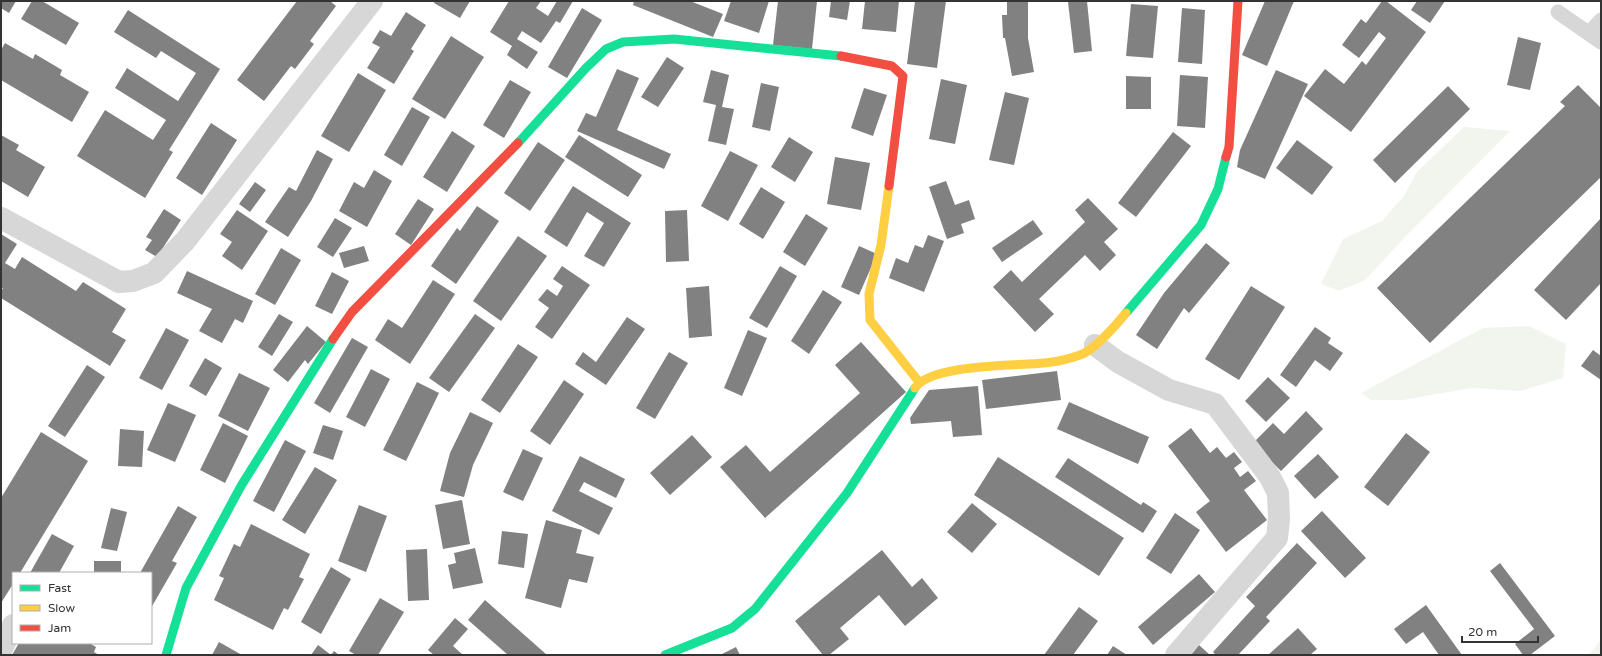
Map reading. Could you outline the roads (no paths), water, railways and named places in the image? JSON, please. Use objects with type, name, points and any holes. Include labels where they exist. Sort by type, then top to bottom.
[{"type":"street","points":[[1,218],[119,282],[133,281],[154,273],[185,241],[372,1]]},
{"type":"street","points":[[664,655],[732,628],[755,609],[847,494],[919,382],[938,374],[971,368],[1045,363],[1081,355],[1106,336],[1201,225],[1218,189],[1229,147],[1238,1]]},
{"type":"street","points":[[166,655],[186,588],[234,500],[322,355],[352,312],[501,162],[586,68],[606,49],[623,42],[674,39],[841,56],[892,66],[903,76],[881,245],[869,294],[870,320],[919,382]]},
{"type":"street","points":[[1095,344],[1118,362],[1169,390],[1215,404],[1270,477],[1278,494],[1279,519],[1277,538],[1176,655]]},
{"type":"street","points":[[1,651],[12,628]]},
{"type":"lane","points":[[1558,12],[1601,42]]},
{"type":"lane","points":[[1589,33],[1601,20]]}]
